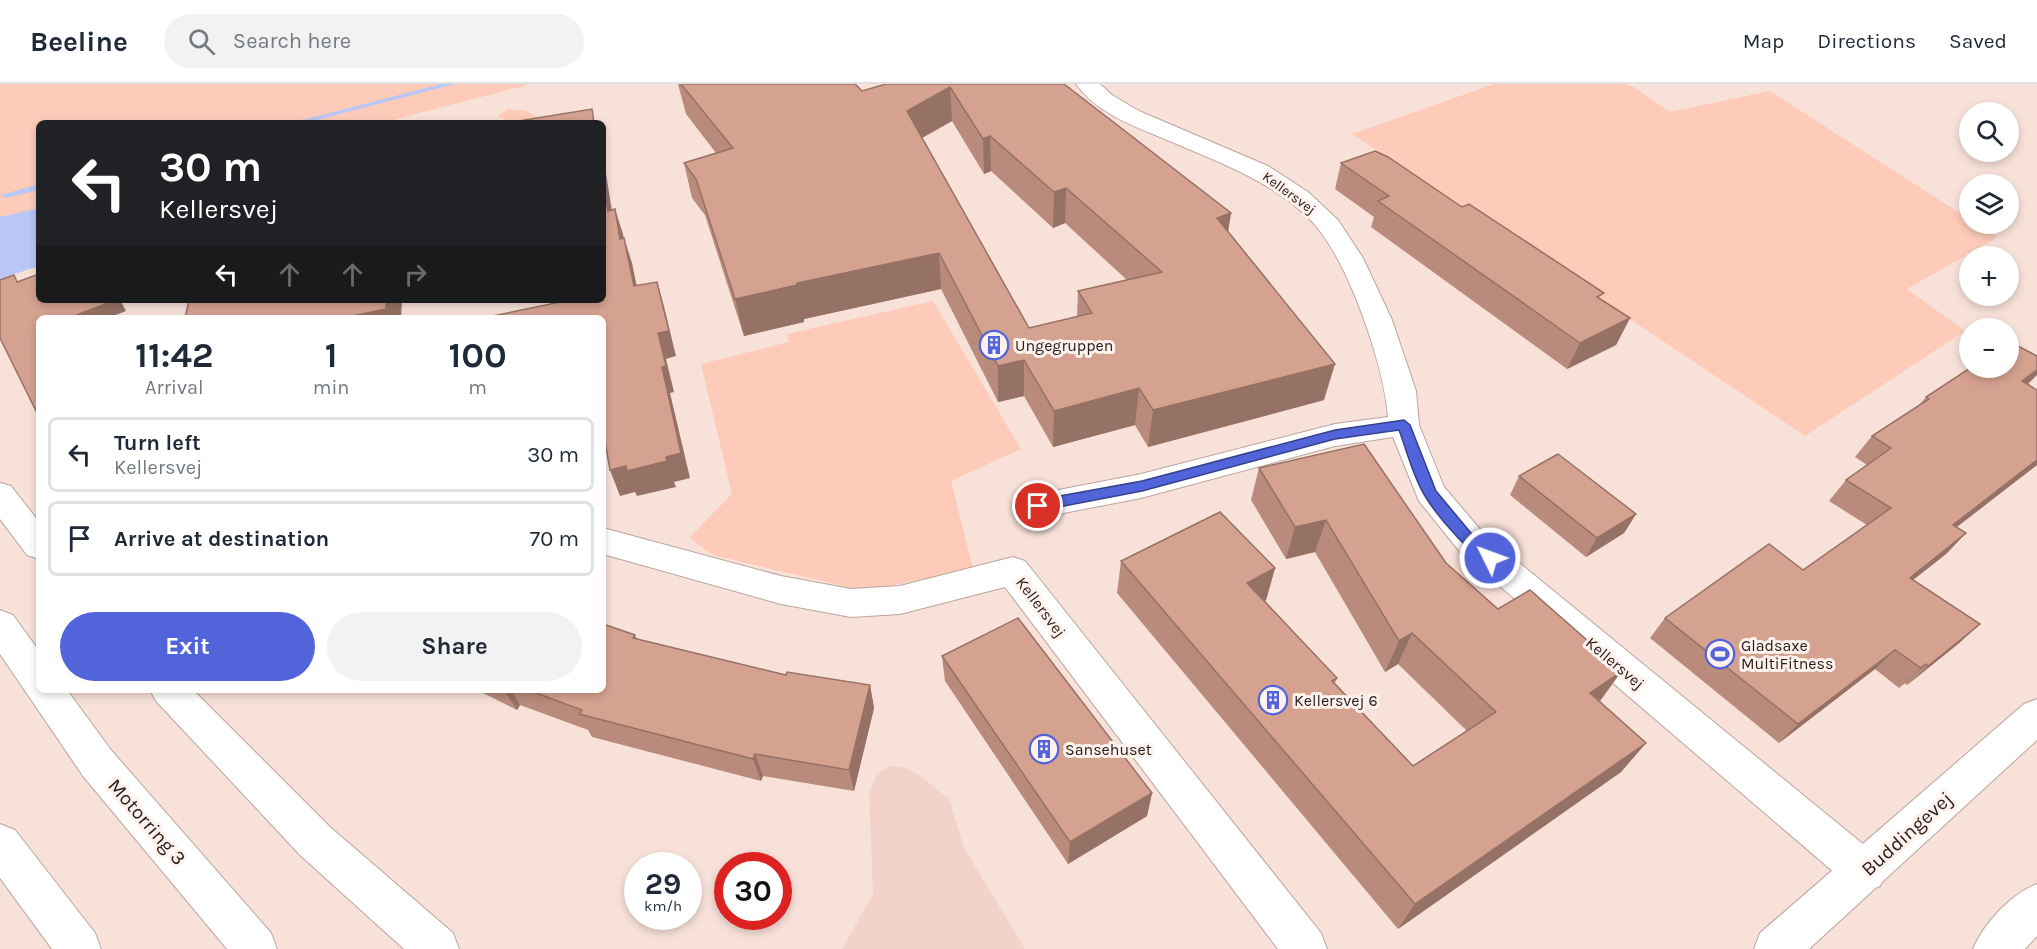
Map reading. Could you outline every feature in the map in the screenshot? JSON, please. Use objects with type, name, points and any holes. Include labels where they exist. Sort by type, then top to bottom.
[{"type":"main road","name":"Kellersvej","points":[[1087,84],[1104,100],[1131,116],[1259,171],[1299,197],[1329,225],[1350,258],[1378,320],[1401,391],[1404,425],[1430,493],[1472,543],[1865,872]]},
{"type":"main road","points":[[1038,506],[1142,486],[1335,435],[1404,425]]},
{"type":"main road","points":[[0,495],[36,542]]},
{"type":"main road","name":"Kellersvej","points":[[606,542],[657,558],[781,590],[851,603],[900,600],[1013,571],[1305,949]]},
{"type":"main road","points":[[0,625],[36,677]]},
{"type":"main road","name":"Motorring 3","points":[[47,693],[96,764],[255,949]]},
{"type":"main road","points":[[172,693],[315,841],[437,949]]},
{"type":"main road","name":"Buddingevej","points":[[1776,949],[1865,872],[2037,716]]},
{"type":"main road","points":[[0,844],[79,949]]},
{"type":"main road","points":[[1995,949],[2037,905]]},
{"type":"shaded area","points":[[0,84],[527,85],[393,120],[36,120],[36,264],[0,276]]},
{"type":"shaded area","points":[[1494,84],[1624,84],[1634,87],[1670,112],[1770,91],[1959,213],[1959,234],[1993,234],[1998,237],[1982,246],[1959,246],[1959,259],[1907,289],[1959,327],[1959,335],[1805,436],[1352,134]]},
{"type":"shaded area","points":[[508,109],[526,111],[539,118],[506,120],[497,116]]},
{"type":"shaded area","points":[[933,301],[1021,449],[951,481],[973,569],[864,591],[713,555],[689,538],[732,494],[701,364],[789,342],[787,334]]},
{"type":"shaded area","points":[[891,766],[905,768],[918,774],[949,799],[964,848],[1025,949],[842,949],[873,894],[869,794],[877,774]]},
{"type":"water","points":[[36,209],[36,267],[0,279],[0,217]]},
{"type":"building","points":[[681,84],[855,84],[862,91],[886,84],[1064,84],[1231,213],[1217,218],[1335,364],[1153,410],[1139,388],[1054,411],[1024,360],[998,366],[939,253],[797,283],[797,285],[735,299],[696,179],[684,163],[733,148]],"holes":[[[950,87],[983,139],[990,136],[1054,192],[1066,188],[1162,272],[1078,291],[1092,313],[1029,328],[907,111]]]},
{"type":"building","points":[[592,109],[594,120],[525,120]]},
{"type":"building","points":[[1375,151],[1388,157],[1462,207],[1469,204],[1604,293],[1597,297],[1630,318],[1580,343],[1378,201],[1389,196],[1341,163]]},
{"type":"building","points":[[606,199],[608,211],[615,209],[620,239],[624,238],[634,286],[657,282],[669,331],[658,333],[666,366],[662,367],[681,453],[666,457],[667,461],[627,471],[626,466],[610,470],[606,447],[606,315],[498,315],[556,303],[606,303]]},
{"type":"building","points":[[14,275],[17,282],[36,275],[36,303],[108,303],[76,315],[36,315],[36,411],[0,338],[0,280]]},
{"type":"building","points":[[188,303],[386,303],[386,309],[357,315],[186,315]]},
{"type":"building","points":[[2019,347],[2037,356],[2037,370],[2022,381],[2037,390],[2037,460],[1953,525],[1966,533],[1910,578],[1980,624],[1928,666],[1926,664],[1921,668],[1895,650],[1798,724],[1665,618],[1769,544],[1803,570],[1891,508],[1846,480],[1891,448],[1872,436],[1929,399],[1926,397],[1959,375],[1959,378],[2019,378]]},
{"type":"building","name":"Kellersvej 6","points":[[1364,444],[1446,563],[1498,609],[1530,590],[1622,671],[1590,693],[1646,743],[1415,904],[1121,561],[1220,512],[1275,568],[1247,583],[1337,678],[1332,681],[1413,766],[1496,712],[1412,633],[1399,641],[1326,520],[1295,527],[1259,468]]},
{"type":"building","points":[[1558,454],[1636,514],[1597,538],[1519,476]]},
{"type":"building","name":"Sansehuset","points":[[1018,618],[1152,793],[1070,842],[942,656]]},
{"type":"building","points":[[606,625],[635,635],[633,638],[786,675],[787,672],[870,685],[849,770],[755,754],[753,759],[579,714],[582,710],[536,693],[606,693]]},
{"type":"waterway","points":[[307,120],[451,84]]},
{"type":"waterway","points":[[5,195],[36,188]]},
{"type":"place","name":"Ungegruppen","points":[[994,345]]},
{"type":"place","name":"Gladsaxe MultiFitness","points":[[1720,654]]},
{"type":"place","name":"Kellersvej 6","points":[[1273,700]]},
{"type":"place","name":"Sansehuset","points":[[1044,749]]},
{"type":"route","points":[[1038,506],[1142,486],[1335,435],[1404,425],[1430,493],[1472,543],[1490,558]]}]
